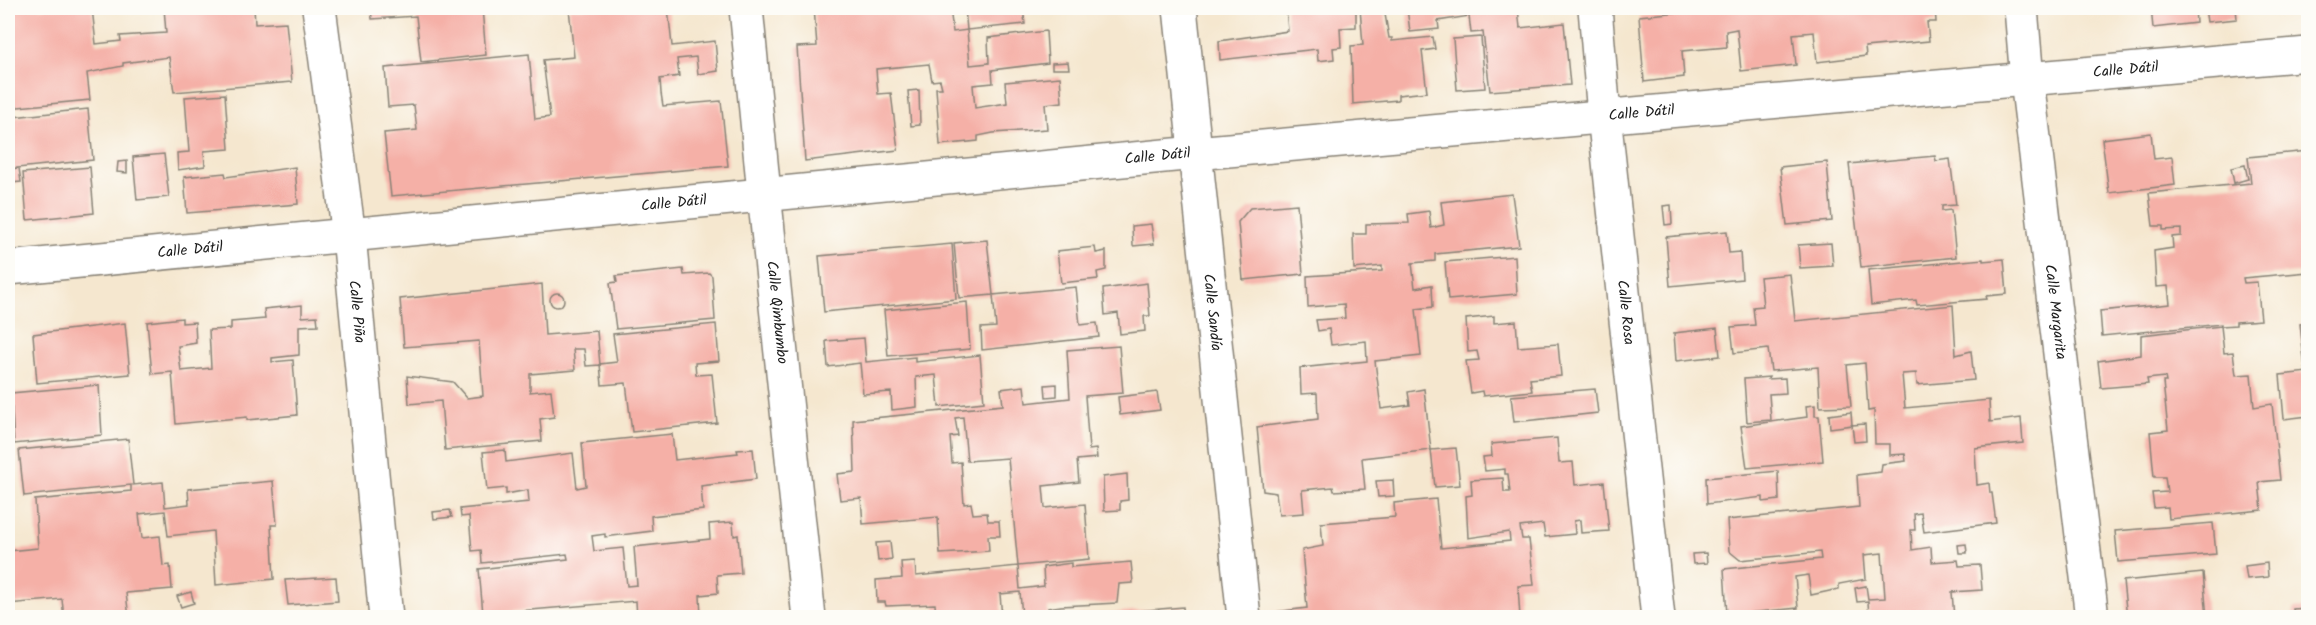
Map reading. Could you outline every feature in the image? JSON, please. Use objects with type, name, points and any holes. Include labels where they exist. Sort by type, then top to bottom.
[{"type":"street","name":"Calle Piña","points":[[319,8],[349,236],[386,618]]},
{"type":"street","name":"Calle Qimbumbo","points":[[747,8],[809,618]]},
{"type":"street","name":"Calle Sandía","points":[[1180,8],[1244,618]]},
{"type":"street","name":"Calle Rosa","points":[[1595,8],[1604,115],[1658,618]]},
{"type":"street","name":"Calle Margarita","points":[[2021,8],[2027,80],[2092,618]]},
{"type":"street","name":"Calle Dátil","points":[[8,268],[349,236],[764,193],[1604,115],[2308,54]]},
{"type":"building","points":[[8,8],[92,8],[96,44],[121,41],[120,36],[166,33],[164,8],[254,8],[255,24],[286,22],[292,82],[174,92],[169,57],[123,63],[123,66],[87,73],[90,100],[8,108]]},
{"type":"building","points":[[371,8],[482,8],[486,55],[421,62],[416,16],[372,19]]},
{"type":"building","points":[[569,8],[668,8],[672,46],[715,41],[718,71],[698,74],[696,57],[677,59],[679,76],[660,79],[661,93],[663,106],[721,101],[728,166],[391,196],[384,133],[417,130],[414,105],[388,107],[385,68],[529,54],[535,119],[550,117],[543,60],[574,57]]},
{"type":"building","points":[[814,8],[950,8],[953,32],[967,30],[970,65],[989,63],[988,38],[1046,31],[1048,63],[992,70],[993,83],[973,85],[975,108],[1007,103],[1005,82],[1060,77],[1062,102],[1045,104],[1047,129],[993,133],[978,136],[978,141],[940,145],[936,88],[942,88],[940,80],[932,81],[929,64],[876,69],[878,94],[891,93],[898,150],[805,161],[797,47],[817,46]]},
{"type":"building","points":[[965,8],[1023,8],[1025,24],[967,30]]},
{"type":"building","points":[[1286,8],[1356,8],[1356,27],[1340,28],[1341,47],[1333,48],[1334,59],[1318,61],[1317,49],[1220,60],[1219,41],[1288,31]]},
{"type":"building","points":[[1360,8],[1384,8],[1389,38],[1392,38],[1392,41],[1433,37],[1435,49],[1422,51],[1427,92],[1398,95],[1398,100],[1353,104],[1351,46],[1363,45]]},
{"type":"building","points":[[1407,8],[1469,8],[1469,12],[1518,8],[1520,28],[1564,23],[1570,85],[1490,91],[1483,32],[1471,33],[1469,16],[1438,21],[1439,29],[1410,32]]},
{"type":"building","points":[[1721,8],[1935,8],[1936,22],[1927,22],[1929,41],[1865,47],[1866,56],[1817,62],[1814,32],[1793,34],[1796,65],[1741,71],[1737,29],[1726,31],[1727,47],[1682,51],[1684,77],[1644,82],[1639,16]]},
{"type":"building","points":[[2151,8],[2195,8],[2196,23],[2153,28]]},
{"type":"building","points":[[2205,8],[2236,8],[2237,19],[2207,22]]},
{"type":"building","points":[[2296,8],[2308,8],[2308,13],[2297,14]]},
{"type":"building","points":[[1481,37],[1485,88],[1457,90],[1453,39]]},
{"type":"building","points":[[1068,62],[1069,69],[1052,69],[1052,63]]},
{"type":"building","points":[[919,90],[920,125],[911,126],[908,91]]},
{"type":"building","points":[[225,94],[229,149],[204,151],[205,166],[178,170],[177,153],[189,152],[185,97]]},
{"type":"building","points":[[88,109],[93,160],[8,169],[8,143],[15,142],[13,117]]},
{"type":"building","points":[[2151,133],[2154,159],[2172,157],[2175,185],[2109,193],[2102,139]]},
{"type":"building","points":[[2308,151],[2308,272],[2243,278],[2244,283],[2257,282],[2261,320],[2236,322],[2236,325],[2221,326],[2221,324],[2102,336],[2100,311],[2170,304],[2168,286],[2156,287],[2154,251],[2173,248],[2172,237],[2181,236],[2181,229],[2163,230],[2163,226],[2153,226],[2149,193],[2251,183],[2248,157]]},
{"type":"building","points":[[164,154],[169,197],[137,200],[133,157]]},
{"type":"building","points":[[1935,156],[1936,161],[1950,159],[1956,205],[1942,206],[1942,211],[1951,210],[1956,257],[1861,267],[1849,164]]},
{"type":"building","points":[[127,161],[127,173],[117,172],[118,162]]},
{"type":"building","points":[[1827,162],[1832,221],[1787,225],[1780,167]]},
{"type":"building","points":[[2245,165],[2248,179],[2234,183],[2231,168]]},
{"type":"building","points":[[90,167],[94,213],[27,220],[23,173]]},
{"type":"building","points":[[295,167],[298,204],[187,213],[184,177],[225,173],[226,177]]},
{"type":"building","points":[[19,168],[21,182],[11,183],[9,169]]},
{"type":"building","points":[[1512,194],[1519,246],[1435,254],[1435,261],[1412,263],[1415,288],[1432,285],[1433,307],[1416,309],[1421,356],[1375,361],[1381,409],[1410,405],[1408,392],[1424,389],[1431,450],[1362,458],[1365,489],[1334,491],[1333,487],[1302,490],[1304,513],[1279,515],[1276,493],[1263,491],[1257,427],[1318,419],[1317,393],[1301,394],[1300,368],[1367,361],[1366,341],[1331,345],[1329,329],[1318,331],[1316,320],[1345,318],[1344,304],[1308,307],[1307,276],[1382,271],[1382,266],[1354,269],[1353,234],[1366,234],[1366,224],[1409,223],[1408,214],[1429,211],[1431,228],[1444,225],[1441,202]]},
{"type":"building","points":[[1297,204],[1303,274],[1243,280],[1238,222],[1250,208]]},
{"type":"building","points":[[1671,205],[1672,224],[1665,225],[1663,206]]},
{"type":"building","points":[[1151,224],[1154,244],[1133,246],[1132,226]]},
{"type":"building","points":[[1727,231],[1729,253],[1740,252],[1742,279],[1670,286],[1666,237]]},
{"type":"building","points":[[987,240],[993,295],[959,298],[954,243]]},
{"type":"building","points":[[1831,243],[1833,266],[1800,268],[1798,245]]},
{"type":"building","points":[[952,244],[956,299],[824,312],[819,256]]},
{"type":"building","points":[[1095,247],[1096,253],[1106,251],[1106,270],[1097,272],[1098,279],[1061,283],[1057,251]]},
{"type":"building","points":[[1515,256],[1517,294],[1448,300],[1445,262]]},
{"type":"building","points":[[1983,259],[1983,261],[2004,259],[2007,294],[1986,296],[1987,299],[1917,305],[1916,300],[1871,305],[1868,270]]},
{"type":"building","points":[[683,269],[684,275],[709,273],[712,276],[715,320],[616,329],[610,283],[617,282],[616,276]]},
{"type":"building","points":[[1790,274],[1795,321],[1953,305],[1956,355],[1971,351],[1974,380],[1917,385],[1916,373],[1902,374],[1905,408],[1989,400],[1990,422],[2021,418],[2023,443],[1975,448],[1977,485],[1989,483],[1996,523],[1924,532],[1921,513],[1914,514],[1915,530],[1911,530],[1912,550],[1931,547],[1932,562],[1958,560],[1959,566],[1980,565],[1982,590],[1952,592],[1954,618],[1869,618],[1868,601],[1857,602],[1855,588],[1866,586],[1868,599],[1885,598],[1882,553],[1864,555],[1866,579],[1839,584],[1839,589],[1811,595],[1808,575],[1795,577],[1798,608],[1727,615],[1724,569],[1821,559],[1820,552],[1740,560],[1729,551],[1727,520],[1859,507],[1857,475],[1881,472],[1882,464],[1906,461],[1905,454],[1890,455],[1890,444],[1875,444],[1874,410],[1868,411],[1865,363],[1847,365],[1851,406],[1820,407],[1818,367],[1771,371],[1768,349],[1734,353],[1731,327],[1755,325],[1753,307],[1763,306],[1760,277]]},
{"type":"building","points":[[1147,283],[1150,316],[1144,316],[1145,331],[1120,334],[1118,313],[1105,315],[1103,289]]},
{"type":"building","points":[[542,284],[545,335],[597,331],[600,365],[586,366],[584,349],[573,349],[575,370],[530,374],[530,392],[551,390],[554,417],[540,419],[542,441],[445,450],[441,401],[409,404],[407,376],[453,382],[467,398],[483,396],[479,341],[404,347],[400,299]]},
{"type":"building","points":[[1076,287],[1080,325],[1097,323],[1099,337],[982,350],[981,328],[996,327],[993,295]]},
{"type":"building","points":[[557,293],[562,295],[564,300],[562,305],[557,307],[552,305],[550,300],[552,295]]},
{"type":"building","points":[[967,302],[970,349],[888,356],[884,310]]},
{"type":"building","points":[[302,305],[302,317],[317,316],[318,325],[299,326],[299,355],[272,358],[272,362],[293,360],[297,415],[176,424],[172,372],[152,374],[147,322],[182,318],[182,323],[195,322],[196,343],[178,346],[181,371],[211,368],[209,330],[231,329],[231,322],[265,319],[264,309]]},
{"type":"building","points":[[1494,316],[1494,323],[1516,321],[1518,347],[1558,344],[1561,376],[1530,379],[1532,391],[1483,396],[1482,391],[1471,393],[1466,361],[1479,360],[1477,351],[1468,352],[1466,319]]},
{"type":"building","points":[[125,323],[130,374],[37,383],[33,334]]},
{"type":"building","points":[[2308,323],[2308,368],[2305,368],[2300,324]]},
{"type":"building","points":[[716,324],[719,361],[695,363],[696,375],[712,374],[717,423],[632,432],[626,383],[602,385],[600,364],[617,362],[613,334]]},
{"type":"building","points":[[2221,326],[2224,353],[2233,352],[2236,375],[2251,374],[2254,407],[2272,404],[2280,480],[2259,482],[2262,510],[2169,519],[2168,507],[2154,508],[2152,493],[2167,492],[2165,477],[2154,477],[2150,432],[2168,430],[2163,382],[2166,382],[2165,377],[2147,379],[2148,384],[2101,388],[2098,361],[2141,355],[2141,335]]},
{"type":"building","points":[[1717,328],[1720,356],[1676,361],[1674,333]]},
{"type":"building","points":[[864,338],[866,362],[915,357],[915,362],[980,355],[984,402],[939,407],[936,375],[916,377],[917,407],[892,410],[891,392],[863,394],[860,363],[828,367],[826,341]]},
{"type":"building","points":[[1119,346],[1123,393],[1085,396],[1089,450],[1096,449],[1097,458],[1077,460],[1079,482],[1043,486],[1045,508],[1085,504],[1089,559],[1018,566],[1008,458],[967,461],[963,417],[955,418],[958,436],[950,437],[952,463],[961,462],[964,504],[971,503],[973,514],[987,513],[988,521],[999,521],[1000,536],[988,536],[989,551],[940,554],[938,517],[863,524],[861,498],[840,500],[837,474],[855,472],[853,420],[1003,405],[1001,389],[1024,386],[1026,403],[1070,398],[1067,350]]},
{"type":"building","points":[[2308,372],[2308,416],[2284,419],[2280,375]]},
{"type":"building","points":[[1769,377],[1768,379],[1785,378],[1786,393],[1769,394],[1771,420],[1747,422],[1744,379]]},
{"type":"building","points":[[1057,384],[1057,396],[1046,397],[1045,385]]},
{"type":"building","points":[[99,385],[102,435],[14,444],[11,393]]},
{"type":"building","points":[[1595,389],[1598,413],[1514,422],[1511,396]]},
{"type":"building","points":[[1157,392],[1160,410],[1120,415],[1118,397]]},
{"type":"building","points":[[1815,405],[1815,416],[1819,416],[1823,461],[1747,468],[1741,426],[1807,417],[1806,406]]},
{"type":"building","points":[[1851,412],[1852,425],[1830,428],[1829,415]]},
{"type":"building","points":[[1865,424],[1866,441],[1854,442],[1852,425]]},
{"type":"building","points":[[672,434],[675,460],[738,453],[737,450],[753,449],[756,479],[701,486],[703,510],[651,516],[652,531],[605,537],[605,534],[592,536],[594,551],[623,548],[627,586],[637,585],[634,547],[710,539],[709,524],[733,522],[734,536],[738,535],[741,573],[717,575],[718,593],[700,595],[701,618],[637,618],[636,601],[483,614],[479,569],[568,559],[567,554],[482,563],[481,550],[472,551],[469,516],[461,517],[460,509],[529,502],[528,490],[506,494],[506,488],[487,490],[483,452],[505,450],[506,462],[573,453],[577,488],[586,486],[582,443]]},
{"type":"building","points":[[1557,438],[1559,463],[1573,462],[1575,485],[1604,482],[1609,531],[1581,533],[1580,520],[1574,521],[1575,534],[1545,537],[1543,524],[1520,527],[1522,539],[1529,539],[1534,585],[1518,586],[1520,618],[1275,618],[1275,612],[1307,608],[1302,550],[1323,546],[1321,523],[1395,517],[1394,503],[1436,499],[1441,548],[1510,541],[1509,532],[1468,538],[1466,496],[1472,495],[1471,480],[1503,478],[1504,492],[1510,492],[1508,474],[1505,474],[1505,469],[1485,471],[1483,457],[1492,456],[1491,444]]},
{"type":"building","points":[[128,439],[133,485],[163,482],[165,507],[189,504],[188,489],[273,481],[277,525],[271,525],[274,579],[216,585],[213,531],[168,536],[165,511],[139,514],[142,538],[160,536],[163,566],[170,565],[172,589],[126,593],[129,618],[64,618],[62,599],[8,604],[8,551],[38,548],[35,500],[131,491],[131,485],[24,496],[19,450]]},
{"type":"building","points":[[1456,448],[1460,485],[1435,487],[1431,450]]},
{"type":"building","points":[[1778,471],[1779,500],[1763,502],[1763,497],[1707,504],[1706,478]]},
{"type":"building","points":[[1127,474],[1128,500],[1120,501],[1120,510],[1104,511],[1103,477]]},
{"type":"building","points":[[1393,480],[1394,496],[1378,497],[1376,481]]},
{"type":"building","points":[[450,510],[452,517],[434,519],[433,512]]},
{"type":"building","points":[[2213,523],[2216,554],[2118,562],[2115,531]]},
{"type":"building","points":[[890,542],[892,559],[878,561],[876,543]]},
{"type":"building","points":[[1966,544],[1967,553],[1959,553],[1958,545]]},
{"type":"building","points":[[1706,553],[1707,563],[1693,564],[1692,554]]},
{"type":"building","points":[[915,561],[916,576],[1018,566],[1020,589],[1044,586],[1043,567],[1071,563],[1071,567],[1131,562],[1133,583],[1119,584],[1117,603],[1061,606],[1048,608],[1048,615],[1022,617],[1020,592],[1000,594],[1002,618],[936,618],[935,604],[886,606],[885,602],[877,602],[876,580],[902,578],[901,562]]},
{"type":"building","points":[[2267,563],[2268,577],[2247,579],[2245,566]]},
{"type":"building","points":[[2203,573],[2207,618],[2127,618],[2123,581]]},
{"type":"building","points":[[336,577],[338,601],[288,605],[285,580]]},
{"type":"building","points":[[191,592],[194,603],[181,607],[177,596]]},
{"type":"building","points":[[1183,607],[1184,618],[1077,618],[1077,616]]},
{"type":"building","points":[[2308,608],[2308,618],[2294,618],[2293,609]]}]
